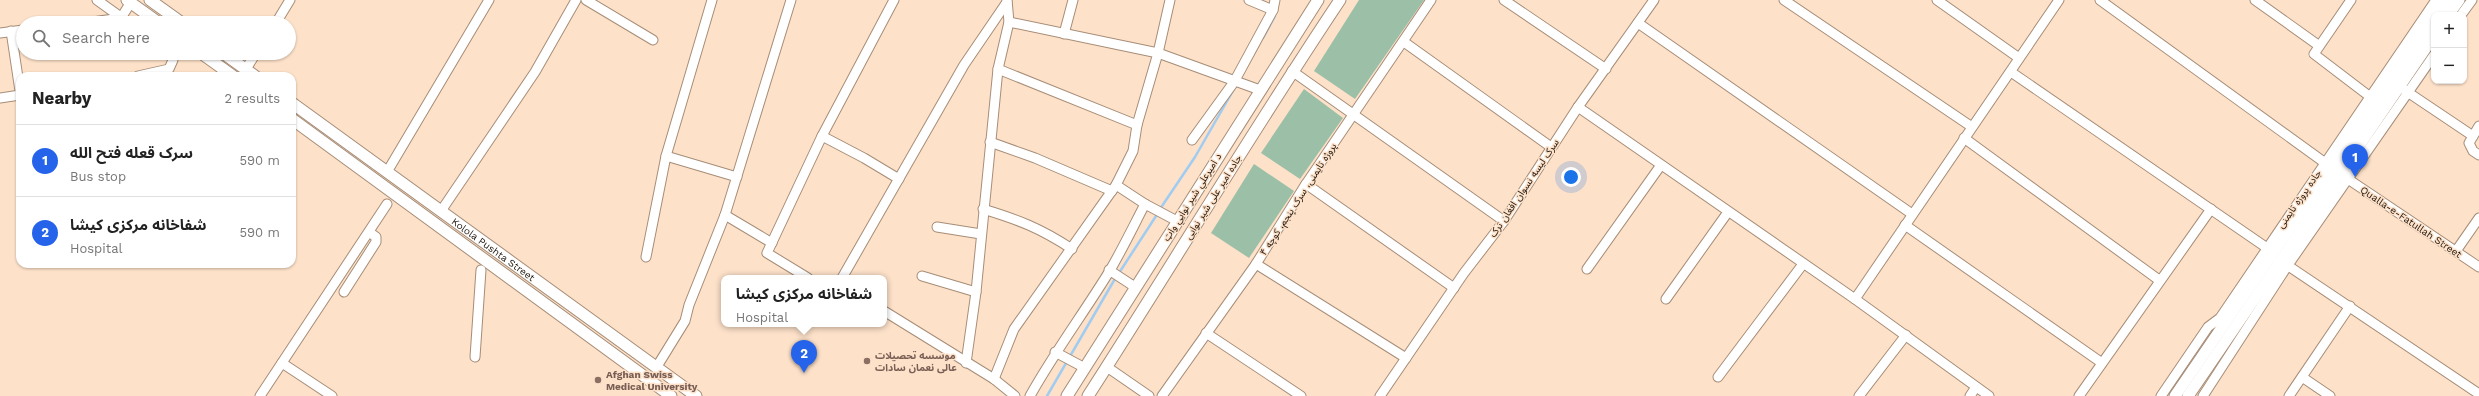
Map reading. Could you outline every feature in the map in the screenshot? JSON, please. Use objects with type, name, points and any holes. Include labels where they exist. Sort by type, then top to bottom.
[{"type":"main road","points":[[150,0],[172,16]]},
{"type":"main road","name":"د امیرعلي شیر نوايي واټ","points":[[1067,396],[1318,0]]},
{"type":"main road","name":"جاده امیر علی شیر نوایی","points":[[1088,396],[1292,71],[1340,0]]},
{"type":"main road","points":[[2438,12],[2447,0]]},
{"type":"main road","points":[[2450,12],[2459,0]]},
{"type":"main road","points":[[129,1],[149,16]]},
{"type":"main road","name":"جاده پروژه تایمنی","points":[[2336,170],[2373,99],[2431,22]]},
{"type":"main road","name":"جاده پروژه تایمنی","points":[[2175,396],[2336,170],[2403,90],[2431,41]]},
{"type":"main road","points":[[211,60],[227,72]]},
{"type":"main road","points":[[232,60],[249,72]]},
{"type":"main road","name":"Kolola Pushta Street","points":[[296,108],[442,211],[696,396]]},
{"type":"main road","points":[[296,122],[671,396]]},
{"type":"main road","name":"جاده پروژه تایمنی","points":[[2188,396],[2276,256]]},
{"type":"street","points":[[97,0],[118,16]]},
{"type":"street","points":[[280,16],[290,0]]},
{"type":"street","points":[[387,172],[489,0]]},
{"type":"street","points":[[442,211],[535,72],[576,0]]},
{"type":"street","points":[[586,0],[653,40]]},
{"type":"street","points":[[646,257],[666,156],[712,0]]},
{"type":"street","points":[[656,368],[685,321],[689,305],[725,215],[791,0]]},
{"type":"street","points":[[803,275],[767,252],[822,136],[894,0]]},
{"type":"street","points":[[1064,34],[1073,0]]},
{"type":"street","points":[[994,379],[1014,329],[1114,188],[1133,151],[1137,125],[1158,53],[1170,0]]},
{"type":"street","points":[[1248,0],[1273,10]]},
{"type":"street","points":[[1192,140],[1237,83],[1273,10],[1275,0]]},
{"type":"street","name":"پروژه تایمنی، سرک پنجم، کوچه ۴","points":[[1162,396],[1256,264],[1306,184],[1404,42],[1431,0]]},
{"type":"street","points":[[1504,0],[1606,69]]},
{"type":"street","name":"سرک لیسه نسوان افغان‌ ترک","points":[[1380,396],[1454,288],[1504,221],[1578,107],[1654,0]]},
{"type":"street","points":[[1784,0],[1972,127]]},
{"type":"street","points":[[1937,0],[2020,58]]},
{"type":"street","points":[[1855,299],[2059,0]]},
{"type":"street","name":"Qualla-e-Fatullah Street","points":[[2100,0],[2336,170],[2479,267]]},
{"type":"street","points":[[2255,0],[2318,45]]},
{"type":"street","points":[[2351,0],[2314,52],[2315,56],[2373,99]]},
{"type":"street","name":"جاده پروژه تایمنی","points":[[2373,99],[2436,0]]},
{"type":"street","points":[[2464,12],[2472,0]]},
{"type":"street","points":[[122,16],[129,1]]},
{"type":"street","points":[[966,363],[976,292],[998,69],[1009,22],[1007,1]]},
{"type":"street","points":[[844,275],[964,65],[1007,1]]},
{"type":"street","points":[[1009,22],[1158,53],[1237,83],[1260,90]]},
{"type":"street","points":[[1638,23],[1912,214]]},
{"type":"street","points":[[11,31],[17,72]]},
{"type":"street","points":[[0,33],[16,31]]},
{"type":"street","points":[[1404,42],[1551,147]]},
{"type":"street","name":"جاده پروژه تایمنی","points":[[2403,90],[2431,58]]},
{"type":"street","points":[[156,72],[169,69],[173,60]]},
{"type":"street","points":[[250,72],[254,60]]},
{"type":"street","points":[[998,69],[1137,125]]},
{"type":"street","points":[[1292,71],[1355,114],[1504,221]]},
{"type":"street","points":[[2011,72],[2211,209],[2276,256],[2479,394]]},
{"type":"street","points":[[2403,90],[2473,136]]},
{"type":"street","points":[[0,98],[16,96]]},
{"type":"street","points":[[1578,107],[1855,299],[1989,396]]},
{"type":"street","points":[[2479,126],[2469,143],[2473,151],[2479,155]]},
{"type":"street","points":[[822,136],[864,158],[898,179]]},
{"type":"street","points":[[1964,138],[2159,280]]},
{"type":"street","points":[[990,142],[1114,188],[1177,221]]},
{"type":"street","points":[[666,156],[737,178]]},
{"type":"street","points":[[1587,269],[1661,165]]},
{"type":"street","name":"جاده پروژه تایمنی","points":[[2161,396],[2208,327],[2220,318],[2276,256],[2336,170]]},
{"type":"street","points":[[1306,184],[1454,288]]},
{"type":"street","points":[[260,396],[387,204]]},
{"type":"street","points":[[1030,396],[1055,352],[1068,336],[1109,270],[1145,204]]},
{"type":"street","points":[[2079,396],[2159,280],[2211,209]]},
{"type":"street","points":[[983,210],[1023,221],[1042,229],[1072,249]]},
{"type":"street","points":[[1666,299],[1728,212]]},
{"type":"street","points":[[725,215],[772,243]]},
{"type":"street","points":[[2456,251],[2479,218]]},
{"type":"street","points":[[1905,225],[2102,363]]},
{"type":"street","points":[[937,227],[981,234]]},
{"type":"street","points":[[344,292],[376,242],[376,236],[369,232]]},
{"type":"street","name":"جاده پروژه تایمنی","points":[[2203,396],[2276,256]]},
{"type":"street","points":[[1256,264],[1406,358]]},
{"type":"street","points":[[1718,377],[1803,264]]},
{"type":"street","points":[[475,357],[481,270]]},
{"type":"street","points":[[1109,270],[1135,287]]},
{"type":"street","points":[[922,276],[976,292]]},
{"type":"street","points":[[2289,396],[2350,306]]},
{"type":"street","points":[[887,313],[994,379],[1015,396]]},
{"type":"street","points":[[1206,333],[1301,396]]},
{"type":"street","points":[[1859,396],[1906,335]]},
{"type":"street","points":[[1055,352],[1085,368]]},
{"type":"street","points":[[282,363],[332,396]]},
{"type":"street","points":[[1107,367],[1149,396]]},
{"type":"street","points":[[2302,377],[2330,396]]},
{"type":"street","points":[[1970,396],[1976,387]]},
{"type":"green space","points":[[1359,0],[1424,0],[1355,99],[1314,71]]},
{"type":"green space","points":[[1304,89],[1343,118],[1300,179],[1261,153]]},
{"type":"green space","points":[[1254,164],[1294,191],[1249,258],[1211,233]]},
{"type":"waterway","points":[[1263,38],[1275,16]]},
{"type":"waterway","points":[[1160,209],[1195,157],[1234,89]]},
{"type":"waterway","points":[[1119,273],[1158,213]]},
{"type":"waterway","points":[[1047,396],[1116,277]]},
{"type":"place","name":"سرک قعله فتح الله","points":[[2355,177]]},
{"type":"place","name":"موسسه تحصیلات عالی نعمان سادات","points":[[867,361]]},
{"type":"place","name":"شفاخانه مرکزی کیشا","points":[[804,373]]},
{"type":"place","name":"Afghan Swiss Medical University","points":[[598,380]]}]
